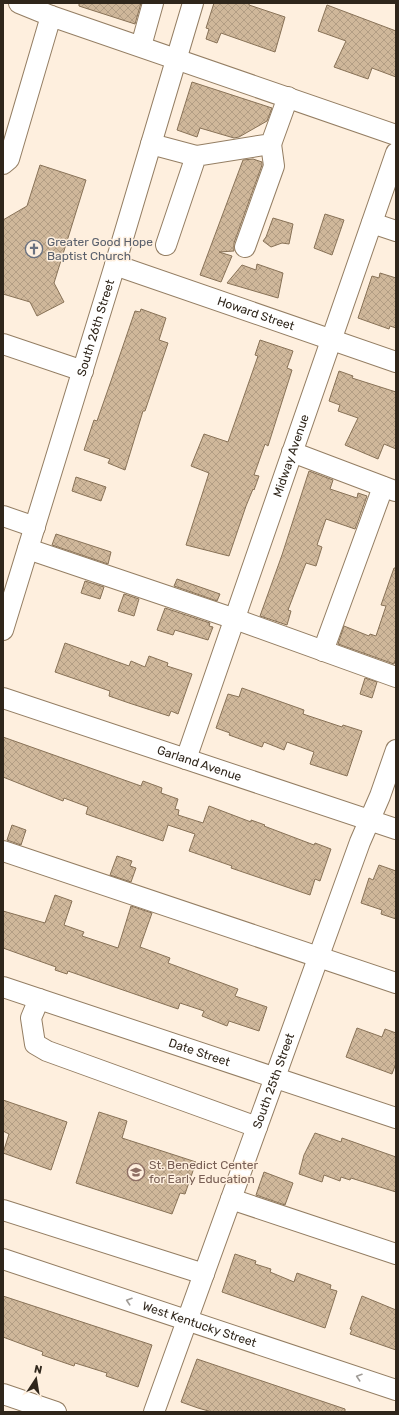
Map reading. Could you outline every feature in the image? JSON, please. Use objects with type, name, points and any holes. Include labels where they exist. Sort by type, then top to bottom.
[{"type":"street","points":[[19,3],[52,16],[396,135]]},
{"type":"street","points":[[140,46],[154,3]]},
{"type":"street","name":"South 26th Street","points":[[3,630],[115,265],[193,3]]},
{"type":"street","points":[[3,164],[9,159],[52,16]]},
{"type":"street","points":[[245,247],[274,166],[271,144],[288,97]]},
{"type":"street","points":[[151,144],[196,156],[271,144]]},
{"type":"street","name":"Midway Avenue","points":[[186,759],[396,153]]},
{"type":"street","points":[[166,245],[196,156]]},
{"type":"street","points":[[372,223],[396,231]]},
{"type":"street","name":"Howard Street","points":[[115,265],[396,362]]},
{"type":"street","points":[[3,344],[83,370]]},
{"type":"street","points":[[292,452],[389,489],[323,651]]},
{"type":"street","points":[[3,516],[35,526]]},
{"type":"street","points":[[28,549],[235,619],[396,677]]},
{"type":"street","name":"Garland Avenue","points":[[3,698],[396,829]]},
{"type":"street","name":"South 25th Street","points":[[154,1412],[360,842],[370,820],[396,750]]},
{"type":"street","points":[[3,851],[396,983]]},
{"type":"street","name":"Date Street","points":[[3,987],[396,1118]]},
{"type":"street","points":[[39,999],[31,1018],[35,1044],[47,1051],[257,1127]]},
{"type":"street","points":[[231,1199],[396,1254]]},
{"type":"street","points":[[3,1210],[204,1274]]},
{"type":"street","name":"West Kentucky Street","points":[[3,1259],[396,1390]]},
{"type":"street","points":[[3,1394],[56,1412]]},
{"type":"building","points":[[79,3],[141,3],[135,24],[79,6]]},
{"type":"building","points":[[214,3],[249,3],[249,5],[285,17],[275,52],[221,33],[217,43],[206,39],[209,29],[206,28]]},
{"type":"building","points":[[327,5],[396,31],[396,77],[372,68],[368,79],[334,67],[346,41],[318,31]]},
{"type":"building","points":[[192,82],[272,108],[267,121],[239,137],[234,138],[200,128],[197,137],[177,130]]},
{"type":"building","points":[[253,159],[262,162],[262,165],[234,243],[234,251],[219,252],[232,256],[221,282],[200,275],[243,160]]},
{"type":"building","name":"Greater Good Hope Baptist Church","points":[[40,165],[86,180],[54,283],[64,302],[37,316],[30,302],[3,294],[3,220],[27,206]]},
{"type":"building","points":[[325,214],[344,220],[332,255],[314,248]]},
{"type":"building","points":[[273,218],[293,224],[289,244],[282,243],[271,247],[263,241]]},
{"type":"building","points":[[257,264],[283,273],[278,298],[227,283],[242,265],[256,270]]},
{"type":"building","points":[[380,273],[396,278],[396,328],[390,326],[389,329],[358,318],[372,276],[379,278]]},
{"type":"building","points":[[141,309],[166,318],[159,340],[168,343],[145,411],[143,411],[125,470],[108,463],[110,459],[84,450],[94,420],[97,421],[135,311],[140,312]]},
{"type":"building","points":[[260,340],[293,351],[287,368],[292,370],[268,446],[265,444],[254,475],[259,476],[246,506],[229,556],[186,545],[209,473],[191,466],[204,434],[228,442],[258,356],[255,355]]},
{"type":"building","points":[[339,371],[353,376],[352,378],[396,392],[396,449],[384,444],[378,459],[345,445],[358,418],[338,411],[340,405],[329,401]]},
{"type":"building","points":[[309,471],[333,480],[330,489],[357,498],[358,493],[367,496],[355,529],[326,519],[317,545],[322,547],[316,566],[306,563],[288,610],[291,611],[287,625],[260,616],[282,555]]},
{"type":"building","points":[[76,477],[106,487],[101,501],[72,491]]},
{"type":"building","points":[[56,534],[111,552],[108,564],[52,545]]},
{"type":"building","points":[[394,568],[396,568],[396,658],[394,664],[338,644],[344,626],[369,636],[370,634],[376,636],[386,606],[381,605]]},
{"type":"building","points":[[177,579],[220,594],[217,601],[174,586]]},
{"type":"building","points":[[85,581],[104,587],[100,599],[81,593]]},
{"type":"building","points":[[124,594],[139,599],[134,616],[118,611]]},
{"type":"building","points":[[165,608],[210,623],[209,626],[213,627],[208,640],[175,630],[173,635],[157,630]]},
{"type":"building","points":[[65,643],[129,666],[131,661],[145,667],[149,656],[168,663],[167,666],[192,674],[178,714],[171,711],[169,716],[129,703],[109,696],[110,691],[55,672]]},
{"type":"building","points":[[365,678],[377,682],[372,698],[360,694]]},
{"type":"building","points":[[242,688],[304,710],[303,714],[342,727],[343,725],[362,731],[347,776],[310,764],[314,752],[287,742],[284,750],[264,742],[262,747],[229,735],[230,733],[216,728],[228,694],[239,697]]},
{"type":"building","points":[[3,737],[141,786],[143,781],[162,788],[161,793],[178,799],[175,809],[179,810],[178,815],[203,823],[209,806],[251,822],[251,820],[265,825],[264,826],[314,845],[315,843],[331,849],[320,881],[315,879],[310,895],[231,868],[232,866],[189,851],[195,834],[168,825],[163,841],[86,814],[88,807],[64,798],[63,801],[3,777]]},
{"type":"building","points":[[12,825],[26,830],[21,845],[7,840]]},
{"type":"building","points":[[117,856],[132,861],[130,866],[136,868],[131,882],[110,875]]},
{"type":"building","points":[[379,865],[396,871],[396,919],[381,914],[382,910],[361,903],[369,878],[373,880]]},
{"type":"building","points":[[55,895],[72,901],[64,925],[84,932],[82,936],[118,948],[131,906],[152,913],[140,947],[170,958],[168,963],[238,989],[235,996],[267,1007],[259,1031],[229,1021],[227,1026],[202,1016],[204,1011],[180,1003],[178,1009],[68,971],[67,974],[55,970],[56,967],[3,948],[3,911],[45,923]]},
{"type":"building","points":[[357,1028],[382,1037],[385,1029],[396,1033],[396,1063],[392,1074],[346,1057]]},
{"type":"building","points":[[3,1100],[67,1122],[51,1170],[3,1153],[9,1134],[3,1131]]},
{"type":"building","name":"St. Benedict Center for Early Education","points":[[99,1112],[127,1121],[122,1138],[196,1162],[185,1194],[180,1193],[172,1214],[76,1183]]},
{"type":"building","points":[[315,1133],[341,1142],[342,1138],[396,1157],[396,1192],[351,1178],[350,1180],[341,1177],[340,1181],[324,1175],[322,1182],[299,1174],[304,1155]]},
{"type":"building","points":[[264,1172],[293,1183],[285,1205],[256,1195]]},
{"type":"building","points":[[235,1254],[256,1261],[255,1264],[271,1269],[270,1272],[294,1282],[297,1273],[331,1285],[330,1289],[337,1291],[325,1328],[222,1292]]},
{"type":"building","points":[[3,1296],[152,1345],[138,1387],[106,1376],[107,1373],[75,1363],[74,1366],[42,1355],[43,1352],[3,1337]]},
{"type":"building","points":[[362,1296],[396,1310],[396,1350],[350,1334],[352,1330],[350,1329]]},
{"type":"building","points":[[197,1359],[345,1409],[345,1412],[212,1412],[181,1402]]},
{"type":"place","name":"Greater Good Hope Baptist Church","points":[[34,249]]},
{"type":"place","name":"St. Benedict Center for Early Education","points":[[136,1172]]}]
